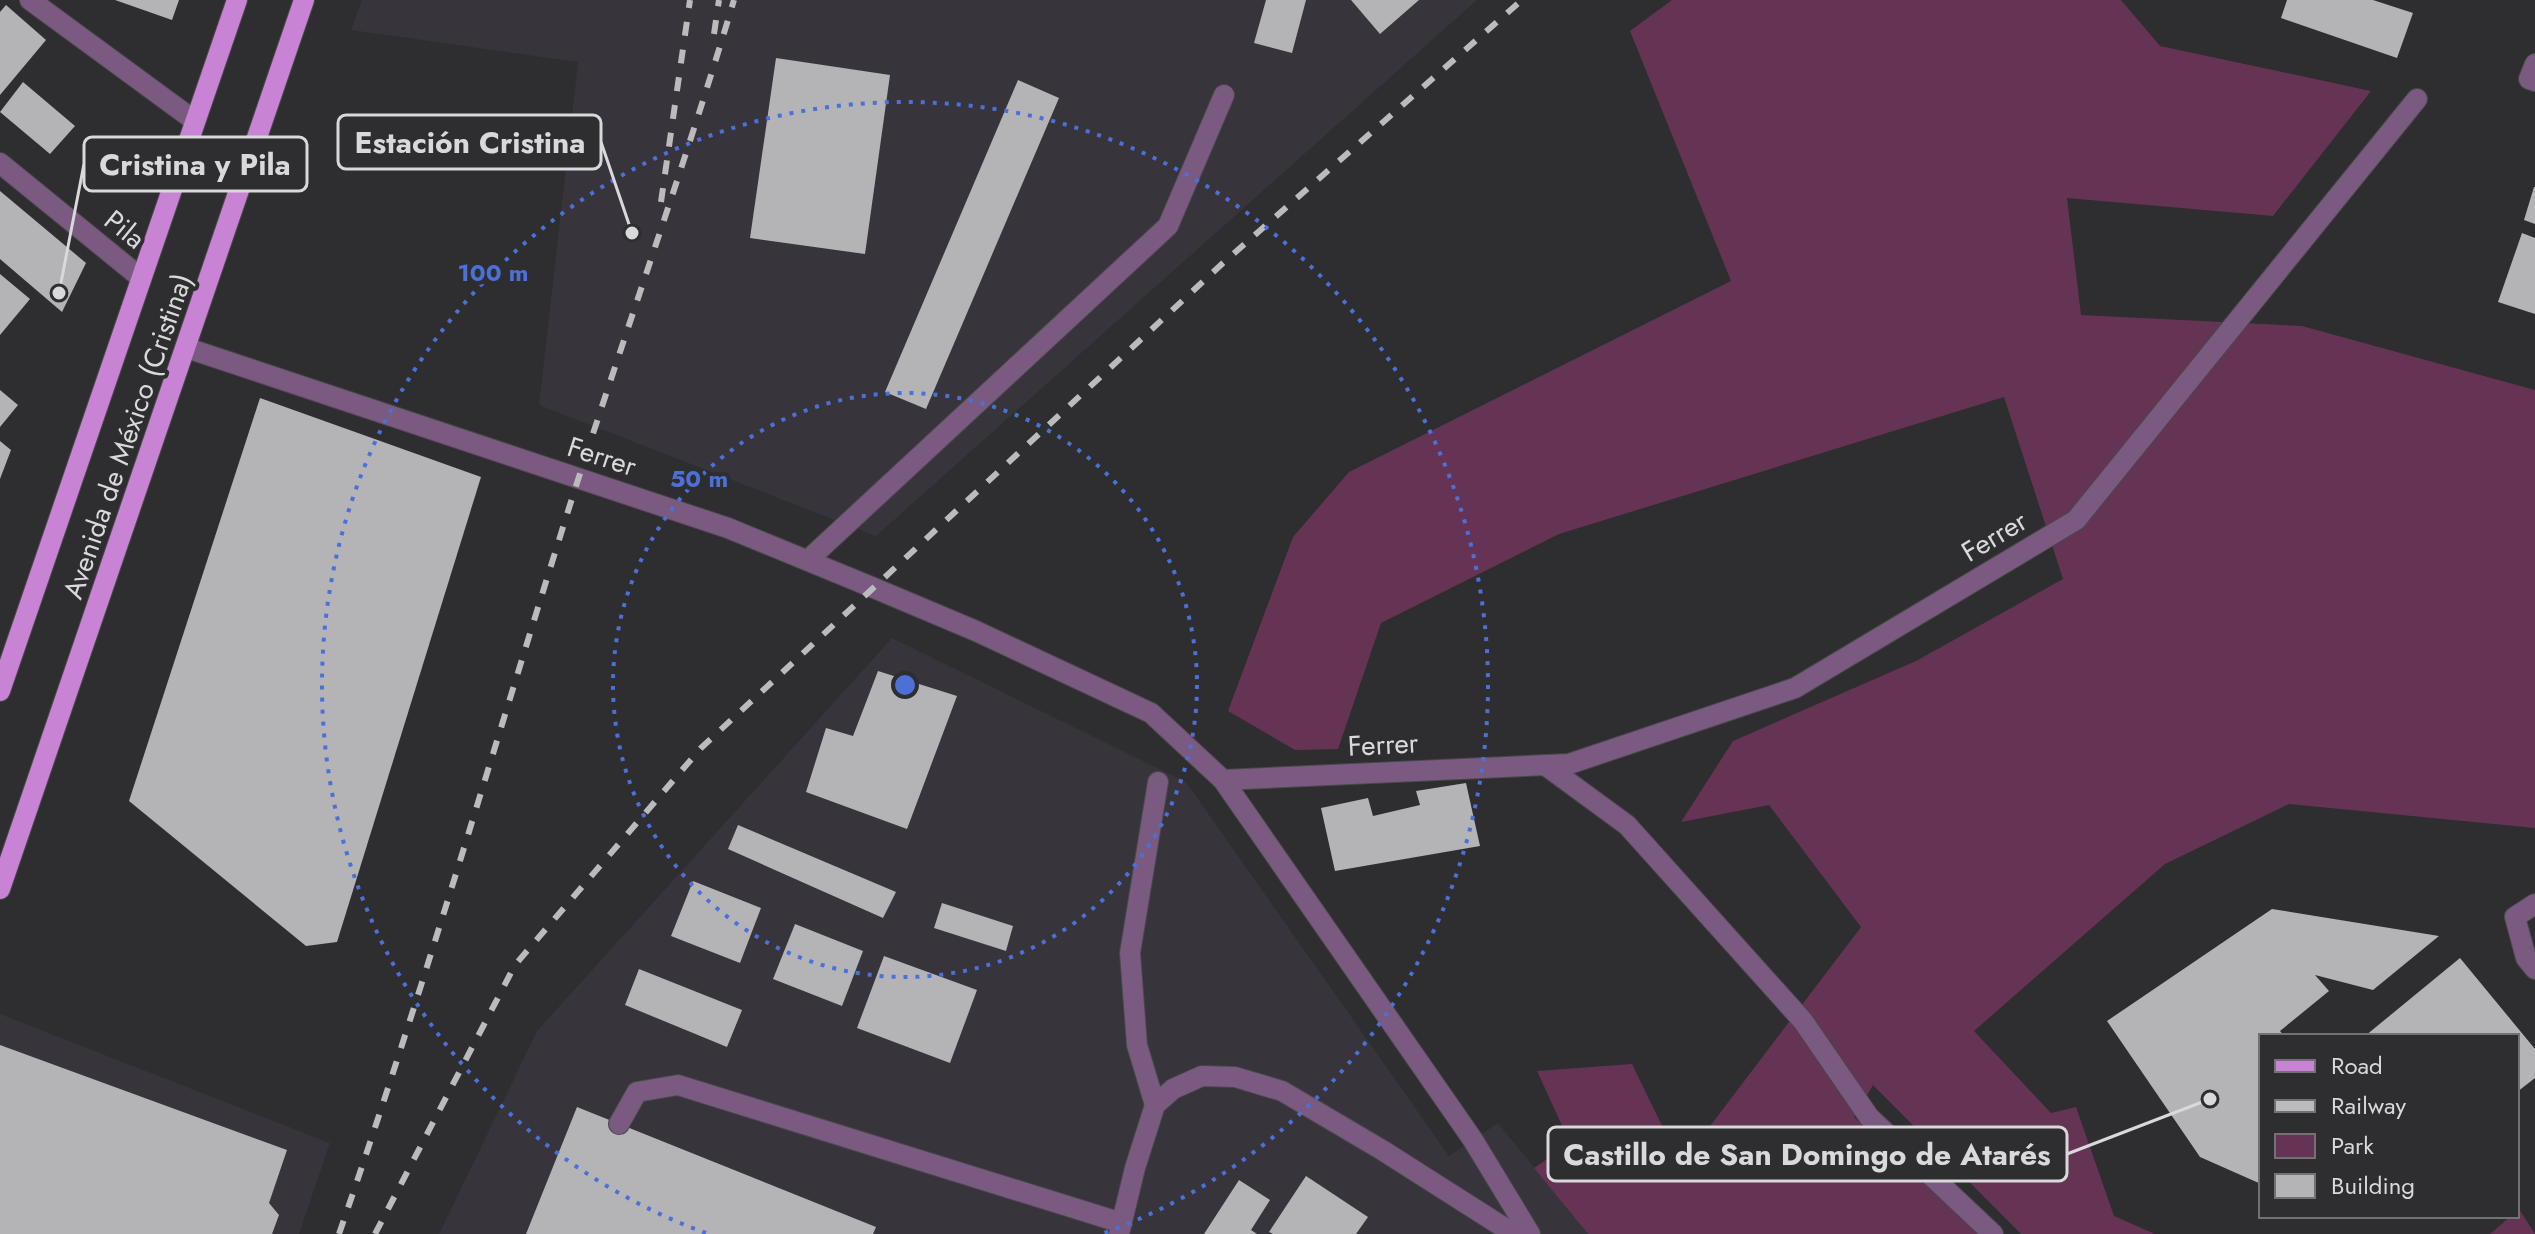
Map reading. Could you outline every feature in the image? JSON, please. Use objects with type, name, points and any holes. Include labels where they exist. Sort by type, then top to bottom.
[{"type":"main road","name":"Avenida de México (Cristina)","points":[[0,691],[237,0]]},
{"type":"main road","name":"Avenida de México (Cristina)","points":[[0,889],[304,0]]},
{"type":"street","points":[[30,0],[195,121]]},
{"type":"street","points":[[2535,64],[2529,79],[2535,81]]},
{"type":"street","points":[[808,560],[1168,226],[1224,95]]},
{"type":"street","name":"Ferrer","points":[[187,348],[728,528],[808,560],[976,631],[1151,713],[1223,780],[1569,764],[1795,688],[2076,520],[2417,99]]},
{"type":"street","name":"Pila","points":[[0,163],[141,278]]},
{"type":"street","points":[[1545,765],[1627,825],[1803,1021],[1869,1117],[1993,1234]]},
{"type":"street","points":[[1223,780],[1473,1140],[1530,1234]]},
{"type":"street","points":[[1155,1105],[1137,1045],[1130,953],[1158,782]]},
{"type":"street","points":[[2535,904],[2515,917],[2526,958],[2535,969]]},
{"type":"street","points":[[619,1124],[637,1092],[678,1085],[1120,1231],[1135,1168],[1155,1105],[1173,1089],[1202,1076],[1235,1077],[1282,1091],[1514,1234]]},
{"type":"shaded area","points":[[362,0],[1477,0],[876,536],[539,405],[578,62],[351,30]]},
{"type":"shaded area","points":[[892,638],[1186,782],[1449,1156],[1498,1123],[1588,1234],[439,1234],[537,1031]]},
{"type":"shaded area","points":[[0,1014],[330,1143],[299,1234],[0,1234]]},
{"type":"green space","points":[[1672,0],[2121,0],[2160,46],[2371,91],[2273,216],[2067,198],[2081,315],[2302,326],[2535,390],[2535,828],[2289,804],[2165,864],[1974,1031],[2051,1113],[2076,1107],[2114,1216],[2155,1234],[2021,1234],[1873,1085],[1854,1117],[1978,1234],[1588,1234],[1534,1168],[1570,1143],[1537,1071],[1632,1064],[1668,1138],[1698,1142],[1861,927],[1769,805],[1681,822],[1733,741],[1916,661],[2063,579],[2004,397],[1559,534],[1381,623],[1338,749],[1295,750],[1228,711],[1293,537],[1349,472],[1731,281],[1630,31]]},
{"type":"green space","points":[[2519,1209],[2535,1234],[2490,1234],[2509,1218],[2519,1218]]},
{"type":"building","points":[[115,0],[179,0],[172,20]]},
{"type":"building","points":[[1266,0],[1306,0],[1292,53],[1254,43]]},
{"type":"building","points":[[1351,0],[1419,0],[1380,34]]},
{"type":"building","points":[[2287,0],[2373,0],[2413,13],[2397,58],[2281,18]]},
{"type":"building","points":[[6,5],[46,40],[0,95],[0,12]]},
{"type":"building","points":[[776,58],[890,75],[865,254],[750,238]]},
{"type":"building","points":[[1018,80],[1059,98],[926,409],[885,392]]},
{"type":"building","points":[[23,82],[75,126],[50,154],[0,112]]},
{"type":"building","points":[[2535,187],[2535,224],[2524,220]]},
{"type":"building","points":[[0,191],[86,263],[62,312],[0,259]]},
{"type":"building","points":[[2522,233],[2535,238],[2535,314],[2498,302]]},
{"type":"building","points":[[0,274],[30,299],[0,335]]},
{"type":"building","points":[[0,390],[18,405],[0,427]]},
{"type":"building","points":[[260,398],[481,477],[337,942],[306,946],[129,801]]},
{"type":"building","points":[[0,441],[11,450],[0,479]]},
{"type":"building","points":[[878,671],[957,696],[907,829],[806,792],[826,728],[853,736]]},
{"type":"building","points":[[1466,783],[1480,846],[1335,871],[1321,808],[1368,798],[1373,816],[1420,805],[1416,791]]},
{"type":"building","points":[[738,825],[896,892],[883,918],[728,849]]},
{"type":"building","points":[[693,881],[761,908],[740,963],[671,936]]},
{"type":"building","points":[[942,903],[1013,926],[1006,951],[934,928]]},
{"type":"building","points":[[2272,909],[2439,936],[2373,990],[2315,975],[2329,991],[2280,1031],[2282,1034],[2259,1034],[2259,1183],[2200,1157],[2107,1021]]},
{"type":"building","points":[[795,924],[863,951],[842,1006],[773,979]]},
{"type":"building","points":[[884,956],[977,990],[950,1063],[857,1028]]},
{"type":"building","points":[[2460,958],[2535,1049],[2535,1078],[2519,1090],[2519,1034],[2367,1034]]},
{"type":"building","points":[[639,969],[742,1010],[727,1047],[625,1005]]},
{"type":"building","points":[[0,1045],[287,1150],[269,1203],[279,1215],[272,1234],[0,1234]]},
{"type":"building","points":[[577,1107],[876,1227],[873,1234],[526,1234]]},
{"type":"building","points":[[1306,1176],[1368,1217],[1356,1234],[1269,1232]]},
{"type":"building","points":[[1239,1180],[1270,1200],[1251,1230],[1257,1234],[1204,1234]]},
{"type":"railway","points":[[661,202],[690,0]]},
{"type":"railway","points":[[714,34],[719,0]]},
{"type":"railway","points":[[339,1234],[734,0]]},
{"type":"railway","points":[[375,1234],[515,965],[701,748],[1223,263],[1522,0]]},
{"type":"place","name":"Estación Cristina","points":[[632,233]]},
{"type":"place","name":"Cristina y Pila","points":[[59,293]]},
{"type":"place","name":"Castillo de San Domingo de Atarés","points":[[2210,1099]]}]
